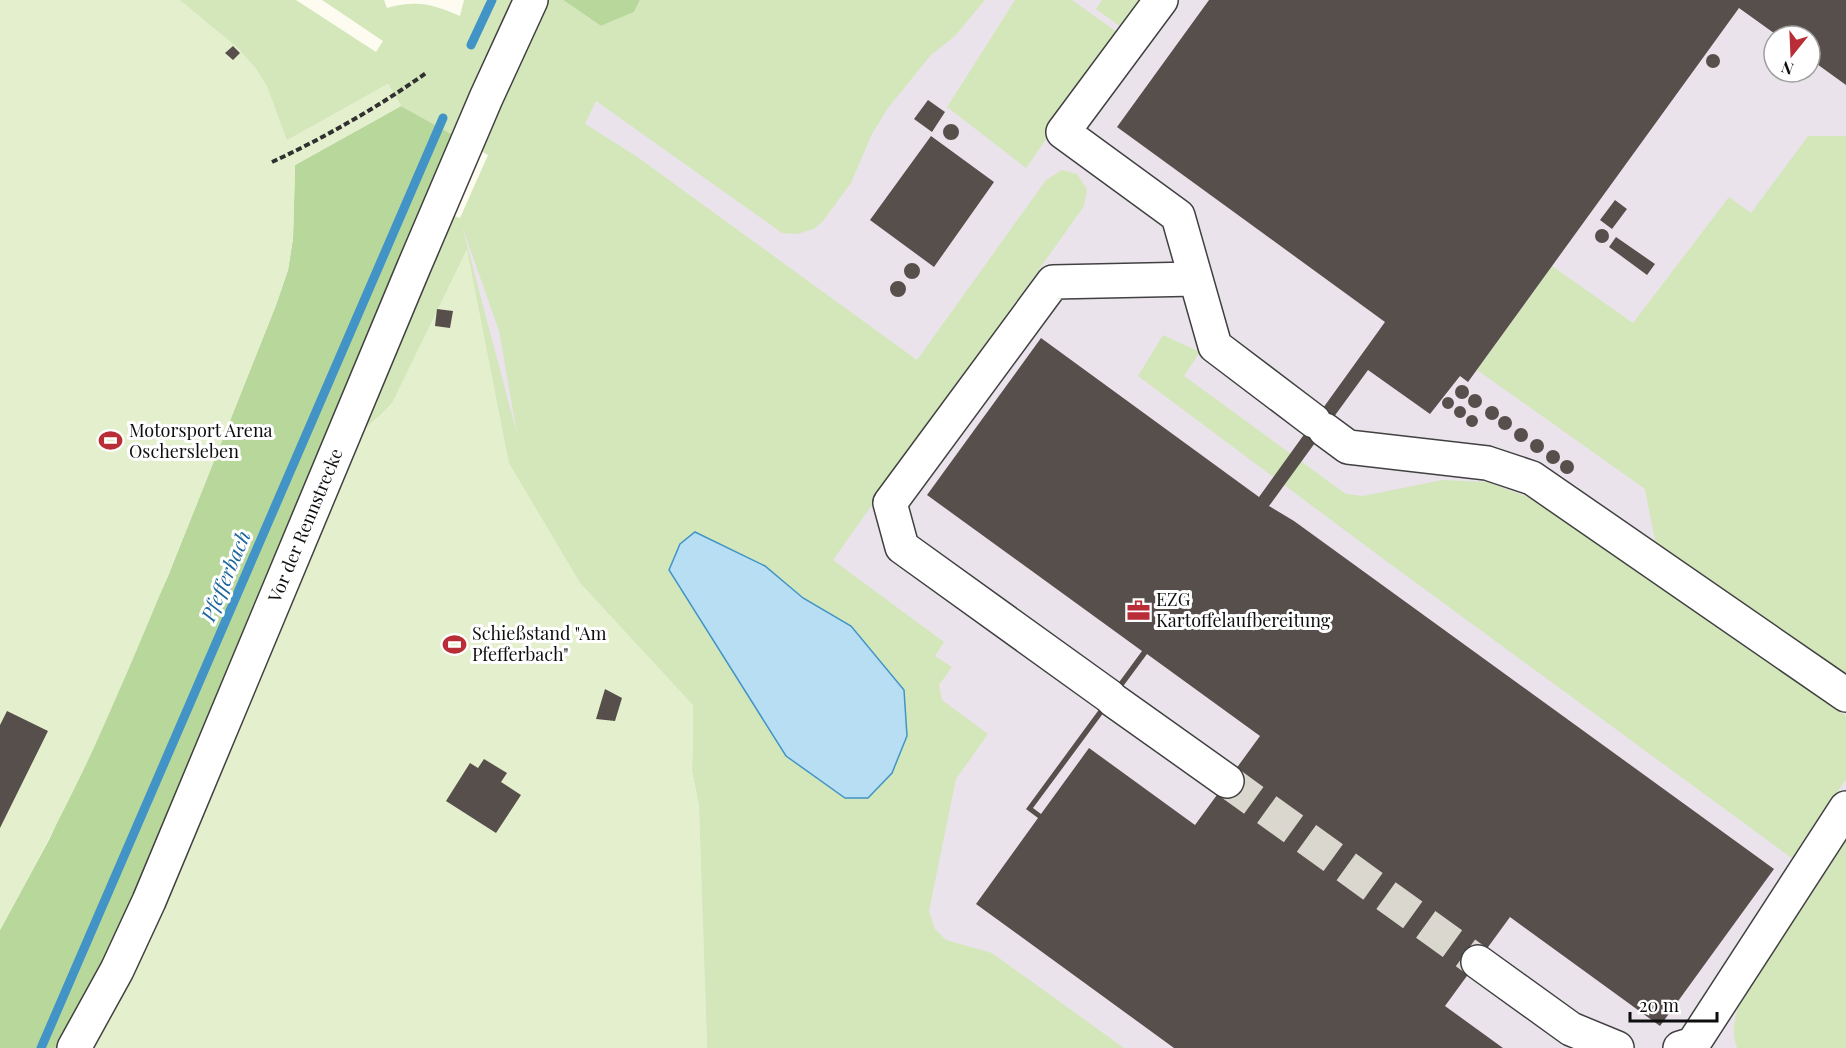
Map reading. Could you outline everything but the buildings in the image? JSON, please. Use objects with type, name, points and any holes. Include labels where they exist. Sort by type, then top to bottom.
[{"type":"lane","name":"Vor der Rennstrecke","points":[[74,1048],[117,970],[149,901],[408,280],[531,0]]},
{"type":"lane","points":[[1161,0],[1063,132],[1178,216],[1215,346],[1348,447],[1486,463],[1532,478],[1846,695]]},
{"type":"lane","points":[[1195,279],[1053,282],[890,503],[902,547],[1227,781]]},
{"type":"lane","points":[[1690,1047],[1846,808]]},
{"type":"lane","points":[[1478,962],[1571,1029],[1617,1048]]},
{"type":"path","points":[[272,162],[395,95],[426,73]]},
{"type":"shaded area","points":[[640,0],[1846,0],[1846,1048],[707,1048],[693,706],[580,583],[509,463],[460,219],[595,101]]},
{"type":"green space","points":[[0,0],[296,0],[376,52],[383,41],[322,0],[384,0],[387,8],[407,4],[424,4],[460,16],[464,0],[563,0],[601,26],[634,12],[640,0],[985,0],[955,36],[931,55],[888,108],[872,134],[851,183],[823,221],[814,229],[797,234],[782,233],[596,101],[585,124],[636,156],[917,360],[1046,180],[1062,170],[1077,174],[1087,189],[1084,206],[833,560],[944,642],[935,656],[952,667],[939,685],[942,700],[988,734],[956,779],[929,911],[935,929],[946,940],[992,953],[1124,1048],[707,1048],[699,805],[692,772],[693,706],[580,583],[538,513],[392,403],[361,433],[447,213],[460,218],[488,155],[401,106],[388,84],[288,140],[0,930]],"holes":[[[463,230],[499,331],[517,434]],[[680,544],[765,566],[803,598],[851,626]]]},
{"type":"green space","name":"Motorsport Arena Oschersleben","points":[[0,0],[180,0],[238,48],[255,67],[267,86],[287,140],[388,84],[401,106],[295,165],[293,238],[288,270],[276,305],[128,671],[68,802],[0,930]]},
{"type":"green space","points":[[563,0],[640,0],[634,12],[601,26]]},
{"type":"green space","points":[[1015,0],[1072,0],[1120,34],[1026,168],[947,107]]},
{"type":"green space","points":[[1102,0],[1143,0],[1125,30],[1096,9]]},
{"type":"green space","points":[[401,106],[460,139],[286,554],[64,1048],[0,1048],[0,930],[50,838],[168,576],[276,305],[288,270],[293,238],[295,165]]},
{"type":"green space","points":[[1808,136],[1846,136],[1846,676],[1655,541],[1645,489],[1477,370],[1552,266],[1633,323],[1729,197],[1751,213]]},
{"type":"green space","name":"Schießstand \"Am Pfefferbach\"","points":[[467,249],[509,463],[580,583],[693,705],[692,772],[699,805],[707,1048],[94,1048],[154,926],[361,433],[392,403]]},
{"type":"green space","points":[[1163,335],[1200,352],[1184,376],[1346,494],[1363,496],[1442,480],[1487,482],[1528,497],[1577,525],[1846,716],[1846,779],[1793,859],[1138,376]]},
{"type":"green space","points":[[1846,841],[1846,1048],[1737,1048],[1734,1026],[1740,1003]]},
{"type":"water","points":[[695,532],[765,566],[803,598],[851,626],[904,690],[907,736],[892,773],[868,798],[845,798],[786,756],[669,570],[680,544]]},
{"type":"waterway","name":"Pfefferbach","points":[[471,45],[492,0]]},
{"type":"waterway","name":"Pfefferbach","points":[[41,1048],[443,118]]},
{"type":"tunnel","points":[[1227,781],[1478,962]]},
{"type":"place","name":"Motorsport Arena Oschersleben","points":[[111,441]]},
{"type":"place","name":"EZG Kartoffelaufbereitung","points":[[1138,610]]},
{"type":"place","name":"Schießstand \"Am Pfefferbach\"","points":[[454,644]]}]
